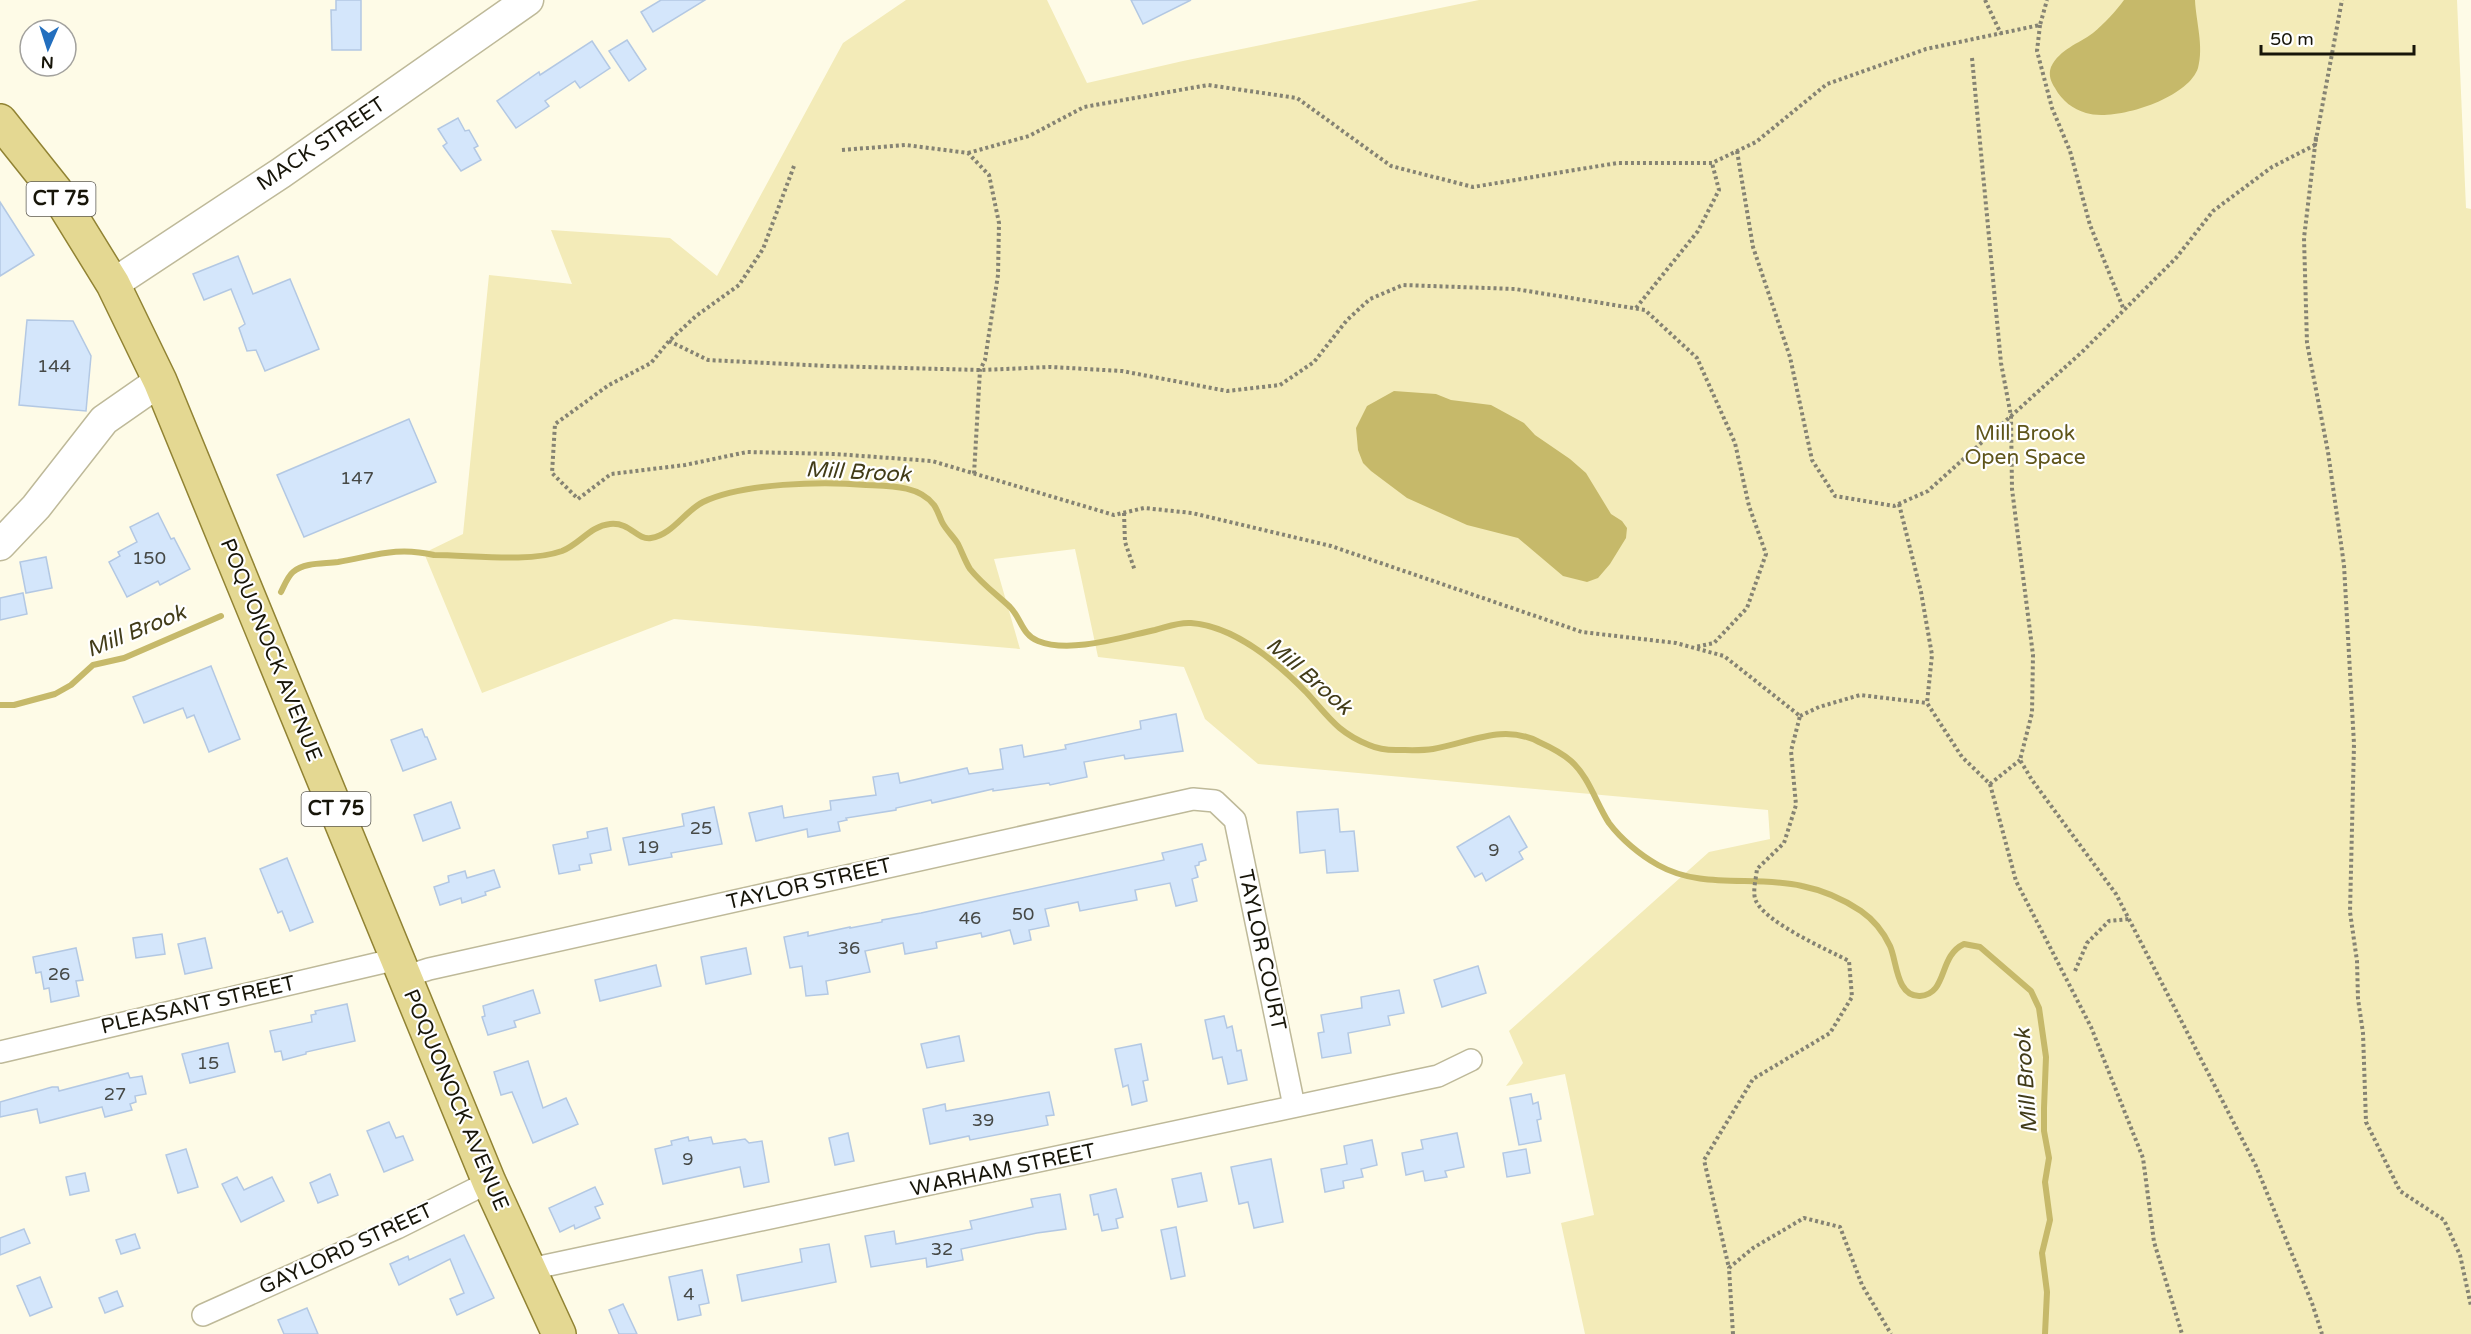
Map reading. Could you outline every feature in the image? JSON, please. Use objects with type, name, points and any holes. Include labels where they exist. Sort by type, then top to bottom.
[{"type":"main road","name":"POQUONOCK AVENUE","points":[[0,121],[55,190],[113,284],[160,381],[489,1182],[559,1334]]},
{"type":"street","name":"MACK STREET","points":[[113,284],[281,173],[528,0]]},
{"type":"street","points":[[0,545],[36,507],[104,420],[160,381]]},
{"type":"street","name":"TAYLOR STREET","points":[[400,968],[440,967],[1193,799],[1215,801]]},
{"type":"street","name":"TAYLOR COURT","points":[[1215,801],[1234,820],[1294,1106]]},
{"type":"street","name":"PLEASANT STREET","points":[[0,1052],[400,968]]},
{"type":"street","name":"WARHAM STREET","points":[[530,1269],[728,1229],[1438,1076],[1471,1060]]},
{"type":"street","name":"GAYLORD STREET","points":[[203,1315],[398,1228],[489,1182]]},
{"type":"path","points":[[1985,0],[2001,34]]},
{"type":"path","points":[[2046,0],[2037,51],[2052,108],[2070,151],[2090,225],[2124,310]]},
{"type":"path","points":[[1737,151],[1753,247],[1790,357],[1812,460],[1835,496],[1894,506],[1928,492],[2011,416],[2176,258],[2213,211],[2272,167],[2315,145],[2342,0]]},
{"type":"path","points":[[842,150],[906,145],[968,153],[1029,136],[1084,107],[1208,85],[1297,98],[1391,166],[1473,187],[1617,163],[1713,163],[1756,142],[1827,84],[1926,50],[2040,25]]},
{"type":"path","points":[[1972,58],[2001,363],[2011,416],[2012,489],[2033,656],[2032,713],[2020,760],[1990,784]]},
{"type":"path","points":[[2316,137],[2304,238],[2307,343],[2328,452],[2344,566],[2354,744],[2350,912],[2363,1033],[2366,1122],[2400,1191],[2444,1220],[2460,1255],[2471,1306]]},
{"type":"path","points":[[968,153],[989,175],[999,223],[998,275],[984,360],[980,370],[974,474]]},
{"type":"path","points":[[1636,308],[1698,231],[1719,190],[1713,163]]},
{"type":"path","points":[[794,166],[763,249],[739,285],[696,315],[669,341],[651,363],[609,385],[555,424],[552,473],[578,499],[611,474],[685,465],[747,452],[932,461],[1114,515],[1144,508],[1204,516],[1331,546],[1582,632],[1676,643],[1724,656],[1800,716]]},
{"type":"path","points":[[669,341],[708,360],[980,370],[1051,367],[1122,370],[1227,391],[1280,385],[1314,362],[1347,320],[1370,299],[1403,285],[1515,289],[1645,310],[1697,358],[1735,443],[1749,506],[1766,554],[1748,608],[1714,643],[1692,647]]},
{"type":"path","points":[[1899,504],[1921,592],[1932,655],[1927,703],[1962,757],[1990,784],[2016,881],[2091,1027],[2143,1158],[2154,1242],[2182,1334]]},
{"type":"path","points":[[1124,513],[1125,542],[1135,571]]},
{"type":"path","points":[[1800,716],[1819,707],[1860,695],[1927,703]]},
{"type":"path","points":[[1733,1334],[1729,1268],[1704,1160],[1753,1079],[1830,1033],[1852,997],[1849,961],[1790,931],[1758,905],[1755,898],[1757,869],[1784,843],[1796,805],[1791,751],[1800,716]]},
{"type":"path","points":[[2020,760],[2032,780],[2116,894],[2256,1166],[2312,1303],[2322,1334]]},
{"type":"path","points":[[2075,971],[2087,943],[2109,921],[2129,920]]},
{"type":"path","points":[[1729,1268],[1753,1248],[1804,1218],[1840,1227],[1862,1285],[1892,1334]]},
{"type":"green space","name":"Mill Brook Open Space","points":[[906,0],[1047,0],[1087,83],[1479,0],[2457,0],[2466,208],[2471,209],[2471,1334],[1585,1334],[1561,1223],[1594,1215],[1565,1074],[1506,1086],[1523,1063],[1509,1031],[1709,852],[1770,839],[1768,810],[1258,764],[1205,719],[1184,667],[1098,657],[1075,549],[994,559],[1020,649],[674,619],[482,693],[424,553],[463,534],[489,275],[572,284],[551,230],[670,238],[717,276],[843,43]]},
{"type":"shaded area","points":[[2124,0],[2195,0],[2200,43],[2198,68],[2191,79],[2180,89],[2149,106],[2114,114],[2086,113],[2072,107],[2061,97],[2050,78],[2051,67],[2064,51],[2097,29]]},
{"type":"shaded area","points":[[1394,391],[1436,394],[1451,400],[1491,405],[1524,423],[1535,435],[1586,473],[1611,514],[1622,521],[1627,528],[1626,538],[1610,564],[1598,578],[1587,582],[1563,576],[1518,538],[1467,525],[1407,498],[1371,471],[1363,463],[1358,450],[1356,428],[1367,406]]},
{"type":"building","points":[[336,0],[361,0],[361,50],[332,50],[331,10],[336,10]]},
{"type":"building","points":[[661,0],[705,0],[653,32],[641,12]]},
{"type":"building","points":[[1131,0],[1191,0],[1143,24]]},
{"type":"building","points":[[627,40],[646,69],[629,81],[609,51]]},
{"type":"building","points":[[592,41],[610,68],[580,88],[575,81],[545,101],[549,106],[516,128],[497,101],[539,72],[540,75]]},
{"type":"building","points":[[458,118],[465,131],[469,130],[478,146],[474,148],[481,160],[461,171],[443,146],[447,143],[438,129]]},
{"type":"building","points":[[0,202],[34,255],[0,276]]},
{"type":"building","points":[[238,256],[253,294],[290,279],[319,349],[265,371],[256,350],[247,351],[239,328],[245,324],[231,289],[204,300],[193,274]]},
{"type":"building","points":[[27,320],[73,321],[91,356],[86,411],[19,405]]},
{"type":"building","points":[[409,419],[436,482],[304,537],[277,475]]},
{"type":"building","points":[[158,513],[190,569],[160,585],[158,581],[127,597],[109,562],[120,556],[118,552],[137,542],[130,527]]},
{"type":"building","points":[[46,557],[52,588],[26,593],[20,562]]},
{"type":"building","points":[[23,593],[27,614],[0,620],[0,598]]},
{"type":"building","points":[[211,666],[240,739],[209,752],[194,715],[187,718],[183,708],[144,723],[133,697]]},
{"type":"building","points":[[1176,714],[1183,751],[1125,759],[1124,755],[1084,762],[1087,777],[1050,785],[1049,783],[993,791],[993,789],[932,803],[931,800],[896,808],[896,810],[846,818],[847,820],[838,822],[840,831],[808,837],[807,829],[756,841],[749,813],[782,806],[784,818],[831,810],[830,801],[876,795],[873,777],[898,773],[900,783],[967,768],[969,774],[1003,769],[1000,749],[1022,745],[1024,757],[1066,749],[1065,745],[1141,729],[1140,721]]},
{"type":"building","points":[[422,729],[436,759],[403,771],[391,740]]},
{"type":"building","points":[[451,802],[460,828],[423,841],[414,815]]},
{"type":"building","points":[[714,807],[722,844],[671,853],[672,857],[629,865],[623,838],[684,826],[682,814]]},
{"type":"building","points":[[1338,809],[1340,832],[1354,831],[1358,871],[1327,873],[1325,850],[1300,853],[1297,812]]},
{"type":"building","points":[[1509,816],[1527,847],[1519,852],[1523,859],[1486,881],[1482,873],[1475,877],[1457,847]]},
{"type":"building","points":[[607,828],[611,850],[590,854],[592,863],[579,865],[580,870],[559,874],[553,845],[588,838],[587,832]]},
{"type":"building","points":[[1202,844],[1206,860],[1195,866],[1198,877],[1192,879],[1197,901],[1176,906],[1170,883],[1135,890],[1137,900],[1080,911],[1078,902],[1045,909],[1049,926],[1029,930],[1031,940],[1014,944],[1010,930],[982,937],[981,933],[936,942],[937,948],[905,954],[903,943],[865,951],[870,972],[826,981],[828,994],[806,996],[802,966],[790,968],[784,937],[808,932],[808,936],[882,922],[882,920],[1164,860],[1162,853]]},
{"type":"building","points":[[287,858],[313,922],[290,931],[282,911],[278,913],[260,869]]},
{"type":"building","points":[[494,870],[500,887],[485,892],[486,895],[462,903],[461,898],[440,905],[434,887],[449,882],[448,876],[465,871],[467,878]]},
{"type":"building","points":[[162,934],[165,954],[136,958],[133,938]]},
{"type":"building","points":[[205,938],[212,968],[185,974],[178,944]]},
{"type":"building","points":[[76,948],[83,980],[76,981],[79,996],[51,1002],[49,988],[44,989],[41,972],[36,973],[33,957]]},
{"type":"building","points":[[746,948],[751,974],[706,984],[701,957]]},
{"type":"building","points":[[656,965],[661,986],[600,1001],[595,980]]},
{"type":"building","points":[[1478,966],[1486,993],[1442,1007],[1434,980]]},
{"type":"building","points":[[533,990],[540,1013],[514,1021],[516,1027],[488,1035],[482,1017],[485,1016],[483,1006]]},
{"type":"building","points":[[1399,990],[1404,1013],[1388,1016],[1390,1025],[1348,1033],[1351,1053],[1322,1058],[1318,1033],[1324,1032],[1321,1015],[1362,1008],[1361,997]]},
{"type":"building","points":[[347,1004],[355,1041],[306,1052],[306,1054],[283,1060],[281,1051],[275,1052],[270,1031],[312,1022],[311,1015],[316,1014],[315,1011]]},
{"type":"building","points":[[1224,1016],[1227,1028],[1232,1026],[1237,1051],[1241,1050],[1247,1080],[1228,1084],[1222,1057],[1213,1059],[1205,1020]]},
{"type":"building","points":[[959,1036],[964,1061],[927,1068],[921,1044]]},
{"type":"building","points":[[228,1043],[235,1072],[190,1083],[182,1054]]},
{"type":"building","points":[[1141,1044],[1148,1080],[1143,1081],[1147,1101],[1132,1105],[1128,1085],[1123,1087],[1115,1049]]},
{"type":"building","points":[[528,1061],[543,1108],[566,1098],[578,1124],[533,1143],[512,1092],[501,1095],[494,1072]]},
{"type":"building","points":[[128,1073],[130,1078],[142,1076],[146,1094],[135,1096],[136,1102],[130,1104],[132,1110],[105,1117],[102,1107],[40,1123],[37,1109],[0,1117],[0,1102],[52,1087],[58,1087],[59,1091]]},
{"type":"building","points":[[1049,1092],[1054,1115],[1046,1116],[1048,1125],[970,1140],[969,1136],[930,1144],[923,1109],[945,1104],[946,1111]]},
{"type":"building","points":[[1531,1094],[1533,1104],[1538,1102],[1541,1119],[1537,1120],[1541,1141],[1519,1145],[1510,1098]]},
{"type":"building","points":[[389,1122],[396,1138],[403,1136],[413,1160],[384,1172],[367,1131]]},
{"type":"building","points":[[848,1133],[854,1161],[835,1165],[829,1138]]},
{"type":"building","points":[[1457,1133],[1464,1167],[1445,1171],[1447,1177],[1425,1181],[1423,1171],[1406,1175],[1402,1153],[1423,1149],[1421,1140]]},
{"type":"building","points":[[688,1137],[689,1141],[711,1137],[713,1144],[745,1139],[749,1143],[762,1141],[769,1182],[744,1187],[740,1167],[663,1184],[655,1149],[672,1145],[671,1141]]},
{"type":"building","points":[[1372,1140],[1377,1165],[1361,1169],[1363,1177],[1343,1181],[1344,1188],[1325,1192],[1321,1169],[1347,1164],[1344,1146]]},
{"type":"building","points":[[186,1149],[198,1187],[178,1193],[166,1155]]},
{"type":"building","points":[[1526,1149],[1530,1173],[1507,1177],[1503,1153]]},
{"type":"building","points":[[1271,1159],[1283,1222],[1254,1228],[1248,1202],[1239,1204],[1231,1167]]},
{"type":"building","points":[[85,1173],[89,1191],[70,1195],[66,1177]]},
{"type":"building","points":[[1201,1173],[1207,1201],[1178,1207],[1172,1179]]},
{"type":"building","points":[[330,1174],[338,1195],[318,1203],[310,1183]]},
{"type":"building","points":[[237,1177],[244,1190],[272,1177],[284,1201],[241,1222],[222,1184]]},
{"type":"building","points":[[595,1187],[603,1204],[595,1207],[600,1218],[575,1229],[574,1225],[560,1232],[549,1208]]},
{"type":"building","points":[[1116,1189],[1123,1217],[1116,1219],[1118,1228],[1102,1231],[1098,1214],[1094,1215],[1090,1195]]},
{"type":"building","points":[[1060,1194],[1066,1229],[961,1249],[963,1260],[927,1267],[926,1258],[871,1267],[865,1236],[894,1231],[896,1244],[972,1229],[970,1221],[1033,1207],[1031,1199]]},
{"type":"building","points":[[1176,1227],[1185,1276],[1171,1279],[1161,1230]]},
{"type":"building","points":[[24,1229],[30,1243],[0,1255],[0,1238]]},
{"type":"building","points":[[135,1234],[140,1248],[121,1254],[116,1240]]},
{"type":"building","points":[[464,1235],[494,1298],[457,1315],[450,1299],[464,1293],[450,1259],[399,1285],[390,1264],[408,1256],[409,1260]]},
{"type":"building","points":[[829,1244],[836,1282],[742,1301],[737,1275],[802,1262],[800,1249]]},
{"type":"building","points":[[702,1270],[709,1303],[699,1305],[701,1315],[678,1320],[669,1277]]},
{"type":"building","points":[[40,1277],[52,1307],[30,1316],[17,1286]]},
{"type":"building","points":[[117,1291],[123,1306],[105,1313],[99,1298]]},
{"type":"building","points":[[623,1304],[637,1334],[619,1334],[609,1310]]},
{"type":"building","points":[[307,1308],[318,1334],[284,1334],[278,1320]]},
{"type":"waterway","name":"Mill Brook","points":[[281,592],[291,574],[303,566],[408,551],[434,555],[499,558],[549,555],[562,551],[603,525],[617,524],[646,538],[659,536],[703,502],[739,491],[806,484],[894,486],[912,490],[928,498],[958,544],[970,569],[1014,611],[1028,635],[1038,641],[1051,645],[1080,645],[1112,640],[1182,623],[1207,626],[1239,639],[1269,658],[1341,729],[1372,746],[1389,750],[1428,750],[1499,734],[1512,734],[1539,742],[1564,755],[1577,767],[1588,782],[1609,823],[1631,846],[1658,865],[1675,873],[1710,880],[1784,883],[1802,886],[1832,895],[1861,911],[1884,935],[1890,946],[1902,985],[1912,995],[1929,994],[1935,989],[1950,957],[1964,944],[1980,947],[2031,991],[2039,1008],[2046,1057],[2044,1131],[2049,1158],[2045,1182],[2050,1220],[2042,1253],[2047,1292],[2045,1334]]},
{"type":"waterway","name":"Mill Brook","points":[[0,705],[14,705],[55,694],[71,685],[93,665],[124,658],[221,616]]}]
